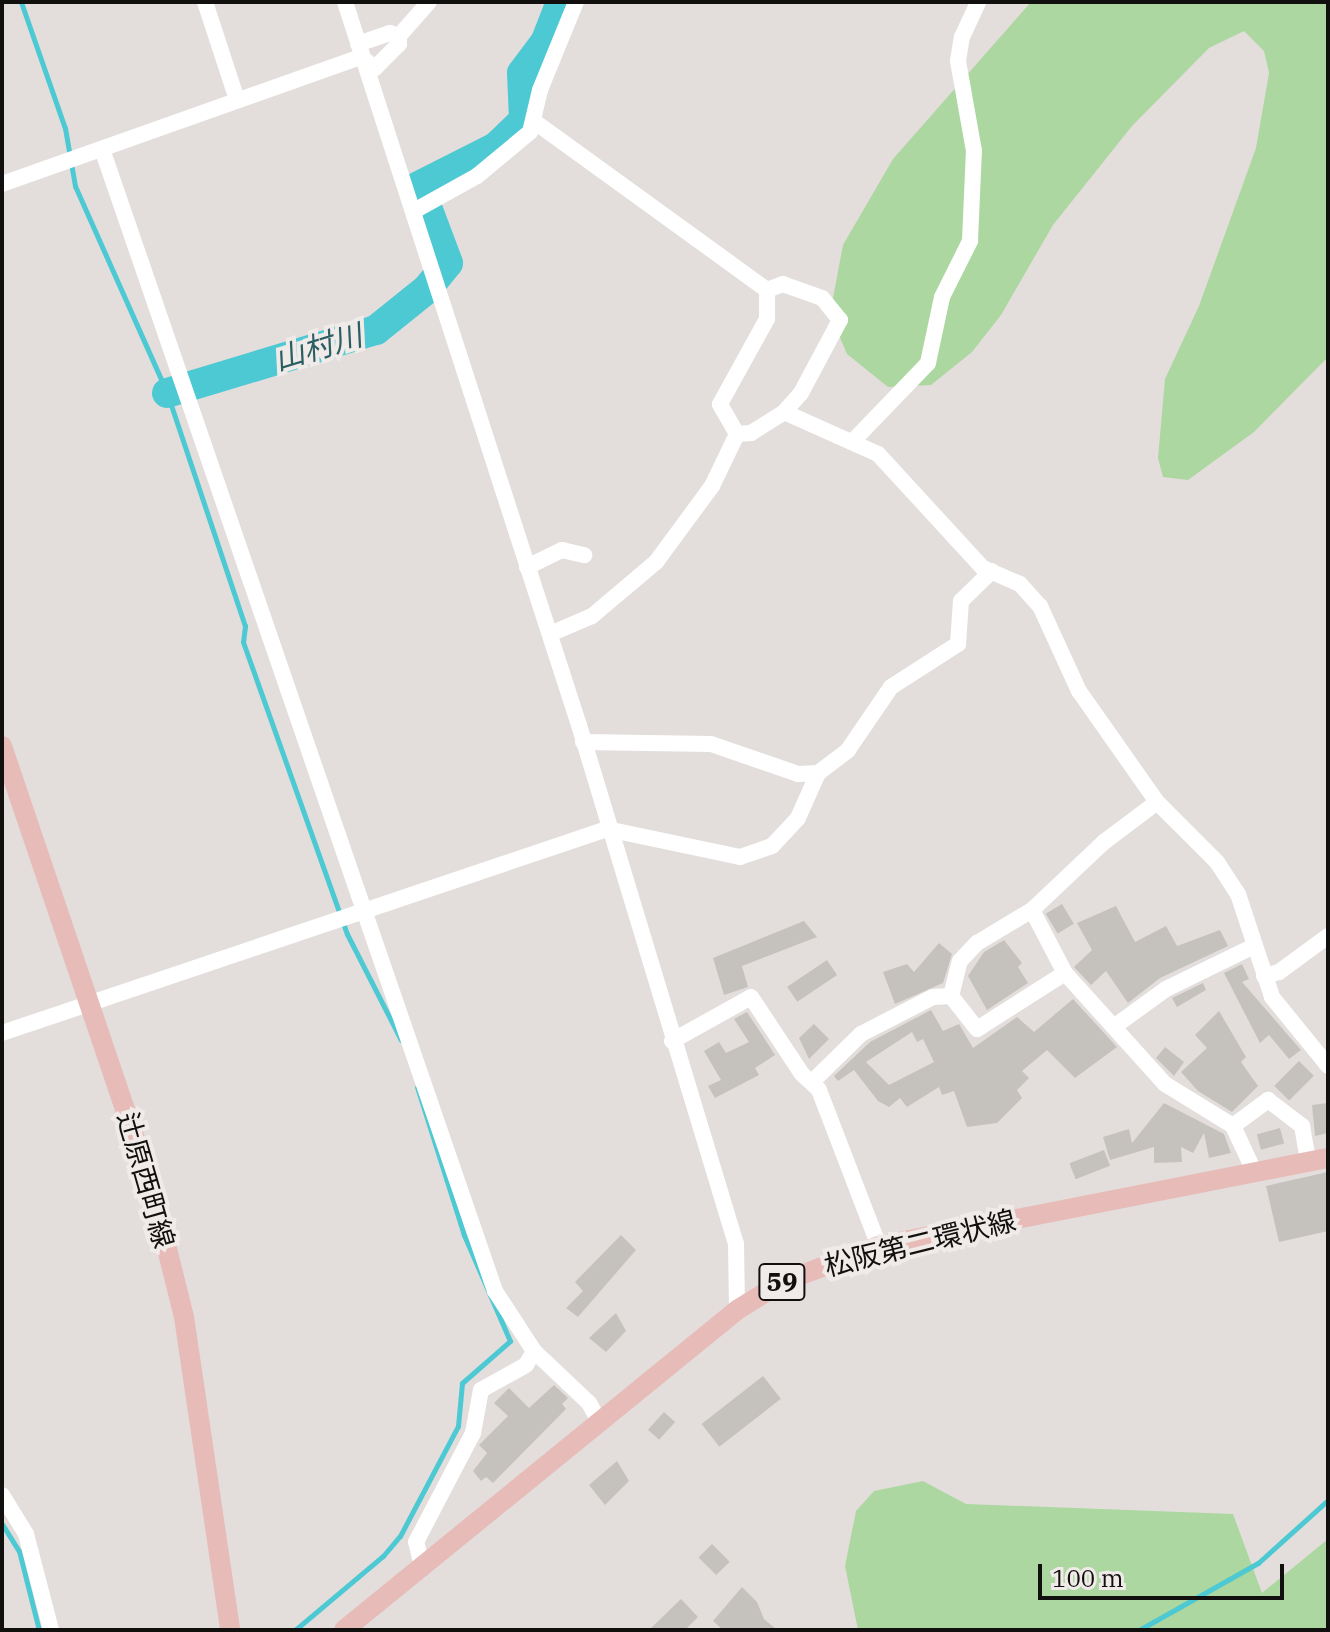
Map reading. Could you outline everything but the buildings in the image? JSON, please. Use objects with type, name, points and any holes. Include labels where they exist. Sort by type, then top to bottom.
[{"type":"main road","name":"辻原西町線","points":[[2,746],[153,1192],[184,1317],[230,1630]]},
{"type":"main road","name":"松阪第二環状線","points":[[344,1630],[737,1310],[795,1276],[879,1246],[1318,1159]]},
{"type":"street","points":[[205,2],[236,97]]},
{"type":"street","points":[[345,2],[550,634],[736,1244],[732,1288],[737,1310]]},
{"type":"street","points":[[360,50],[375,68],[399,44],[399,36],[429,2]]},
{"type":"street","points":[[414,211],[477,176],[535,122],[540,90],[576,2]]},
{"type":"street","points":[[853,441],[928,363],[942,297],[970,241],[974,151],[958,61],[962,37],[978,2]]},
{"type":"street","points":[[2,184],[360,50],[390,33],[399,36]]},
{"type":"street","points":[[535,122],[767,290]]},
{"type":"street","points":[[102,149],[495,1291],[534,1351],[589,1403],[599,1421]]},
{"type":"street","points":[[737,434],[751,433],[784,412],[801,393],[840,320],[822,298],[783,284],[767,290]]},
{"type":"street","points":[[737,434],[720,404],[767,319],[767,290]]},
{"type":"street","points":[[784,412],[878,454],[983,568],[1020,584],[1040,606],[1079,691],[1157,802],[1217,862],[1238,894],[1252,947],[1272,997],[1328,1066]]},
{"type":"street","points":[[550,634],[592,616],[656,562],[712,486],[737,434]]},
{"type":"street","points":[[527,567],[562,550],[584,555]]},
{"type":"street","points":[[2,1033],[607,829],[740,857],[772,846],[798,818],[818,773],[848,750],[891,687],[958,644],[961,601],[992,571]]},
{"type":"street","points":[[583,742],[711,744],[798,774],[818,773]]},
{"type":"street","points":[[951,996],[960,961],[977,943],[1032,910],[1104,842],[1157,802]]},
{"type":"street","points":[[1032,910],[1065,973],[1165,1084],[1233,1126],[1254,1171]]},
{"type":"street","points":[[1264,976],[1279,972],[1328,936]]},
{"type":"street","points":[[1115,1026],[1166,989],[1252,947]]},
{"type":"street","points":[[951,996],[977,1029],[1065,973]]},
{"type":"street","points":[[813,1081],[861,1034],[933,997],[951,996]]},
{"type":"street","points":[[672,1041],[751,997],[802,1074],[813,1081],[879,1246]]},
{"type":"street","points":[[1233,1126],[1268,1100],[1302,1126],[1318,1159]]},
{"type":"street","points":[[422,1567],[416,1542],[473,1433],[481,1390],[526,1365],[534,1351]]},
{"type":"street","points":[[2,1495],[26,1534],[51,1630]]},
{"type":"green space","points":[[1031,2],[1328,2],[1328,357],[1254,432],[1188,480],[1163,477],[1158,458],[1165,379],[1199,306],[1256,148],[1269,73],[1264,51],[1244,31],[1209,48],[1132,126],[1053,225],[1001,315],[972,352],[931,385],[888,387],[847,354],[830,314],[843,245],[893,159]]},
{"type":"green space","points":[[923,1481],[966,1504],[1233,1514],[1262,1593],[1328,1539],[1328,1630],[858,1630],[845,1566],[856,1511],[874,1491]]},
{"type":"waterway","points":[[21,2],[65,128],[75,186],[167,393],[245,626],[243,642],[347,934],[401,1040]]},
{"type":"waterway","name":"山村川","points":[[167,393],[376,330],[427,289],[448,263],[419,186],[496,147],[524,120],[522,73],[545,43],[561,2]]},
{"type":"waterway","points":[[295,1630],[383,1556],[400,1536],[458,1426],[462,1383],[510,1341],[464,1235],[417,1087]]},
{"type":"waterway","points":[[1139,1630],[1258,1563],[1328,1500]]},
{"type":"waterway","points":[[2,1524],[19,1551],[39,1630]]}]
